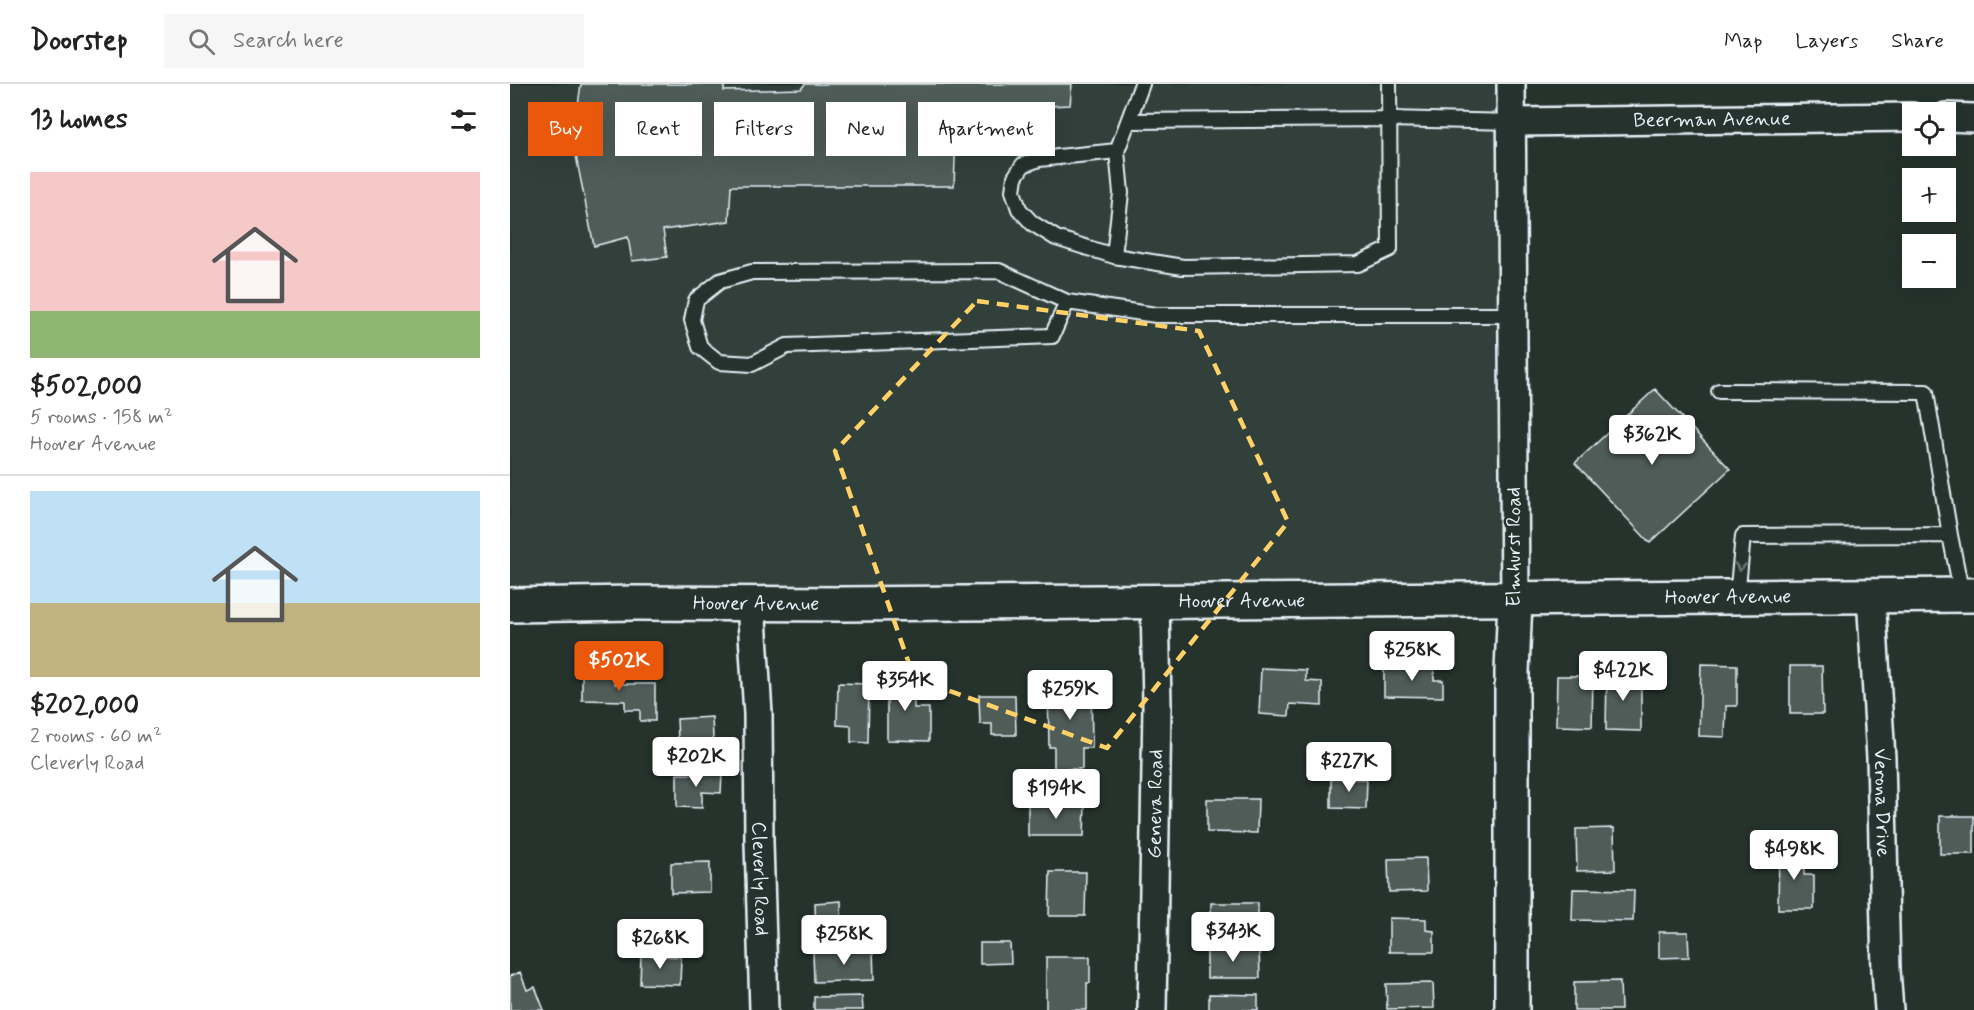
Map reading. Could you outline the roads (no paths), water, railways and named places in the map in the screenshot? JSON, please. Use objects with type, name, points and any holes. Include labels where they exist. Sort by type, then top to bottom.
[{"type":"street","name":"Elmhurst Road","points":[[1511,84],[1515,599],[1512,672],[1512,1010]]},
{"type":"street","name":"Beerman Avenue","points":[[1512,122],[1902,117]]},
{"type":"street","points":[[1956,117],[1974,118]]},
{"type":"street","name":"Hoover Avenue","points":[[510,605],[1968,595]]},
{"type":"street","name":"Verona Drive","points":[[1871,596],[1881,758],[1888,1010]]},
{"type":"street","name":"Geneva Road","points":[[1152,1010],[1157,706],[1155,600]]},
{"type":"street","name":"Cleverly Road","points":[[751,603],[758,714],[764,1010]]},
{"type":"lane","points":[[1114,256],[1121,193],[1117,150],[1142,84]]},
{"type":"lane","points":[[1117,150],[1039,159],[1023,165],[1015,177],[1013,191],[1019,208],[1032,223],[1056,238],[1114,256],[1183,267],[1358,264],[1390,249],[1389,84]]},
{"type":"lane","points":[[1129,121],[1389,118],[1512,122]]},
{"type":"lane","points":[[1067,302],[1052,336],[787,346],[752,364],[719,362],[700,347],[692,320],[696,300],[720,281],[752,272],[999,271],[1067,302],[1156,315],[1513,315]]},
{"type":"lane","points":[[1719,392],[1926,392],[1950,535],[1968,595]]},
{"type":"lane","points":[[1737,597],[1743,537],[1950,535]]}]
